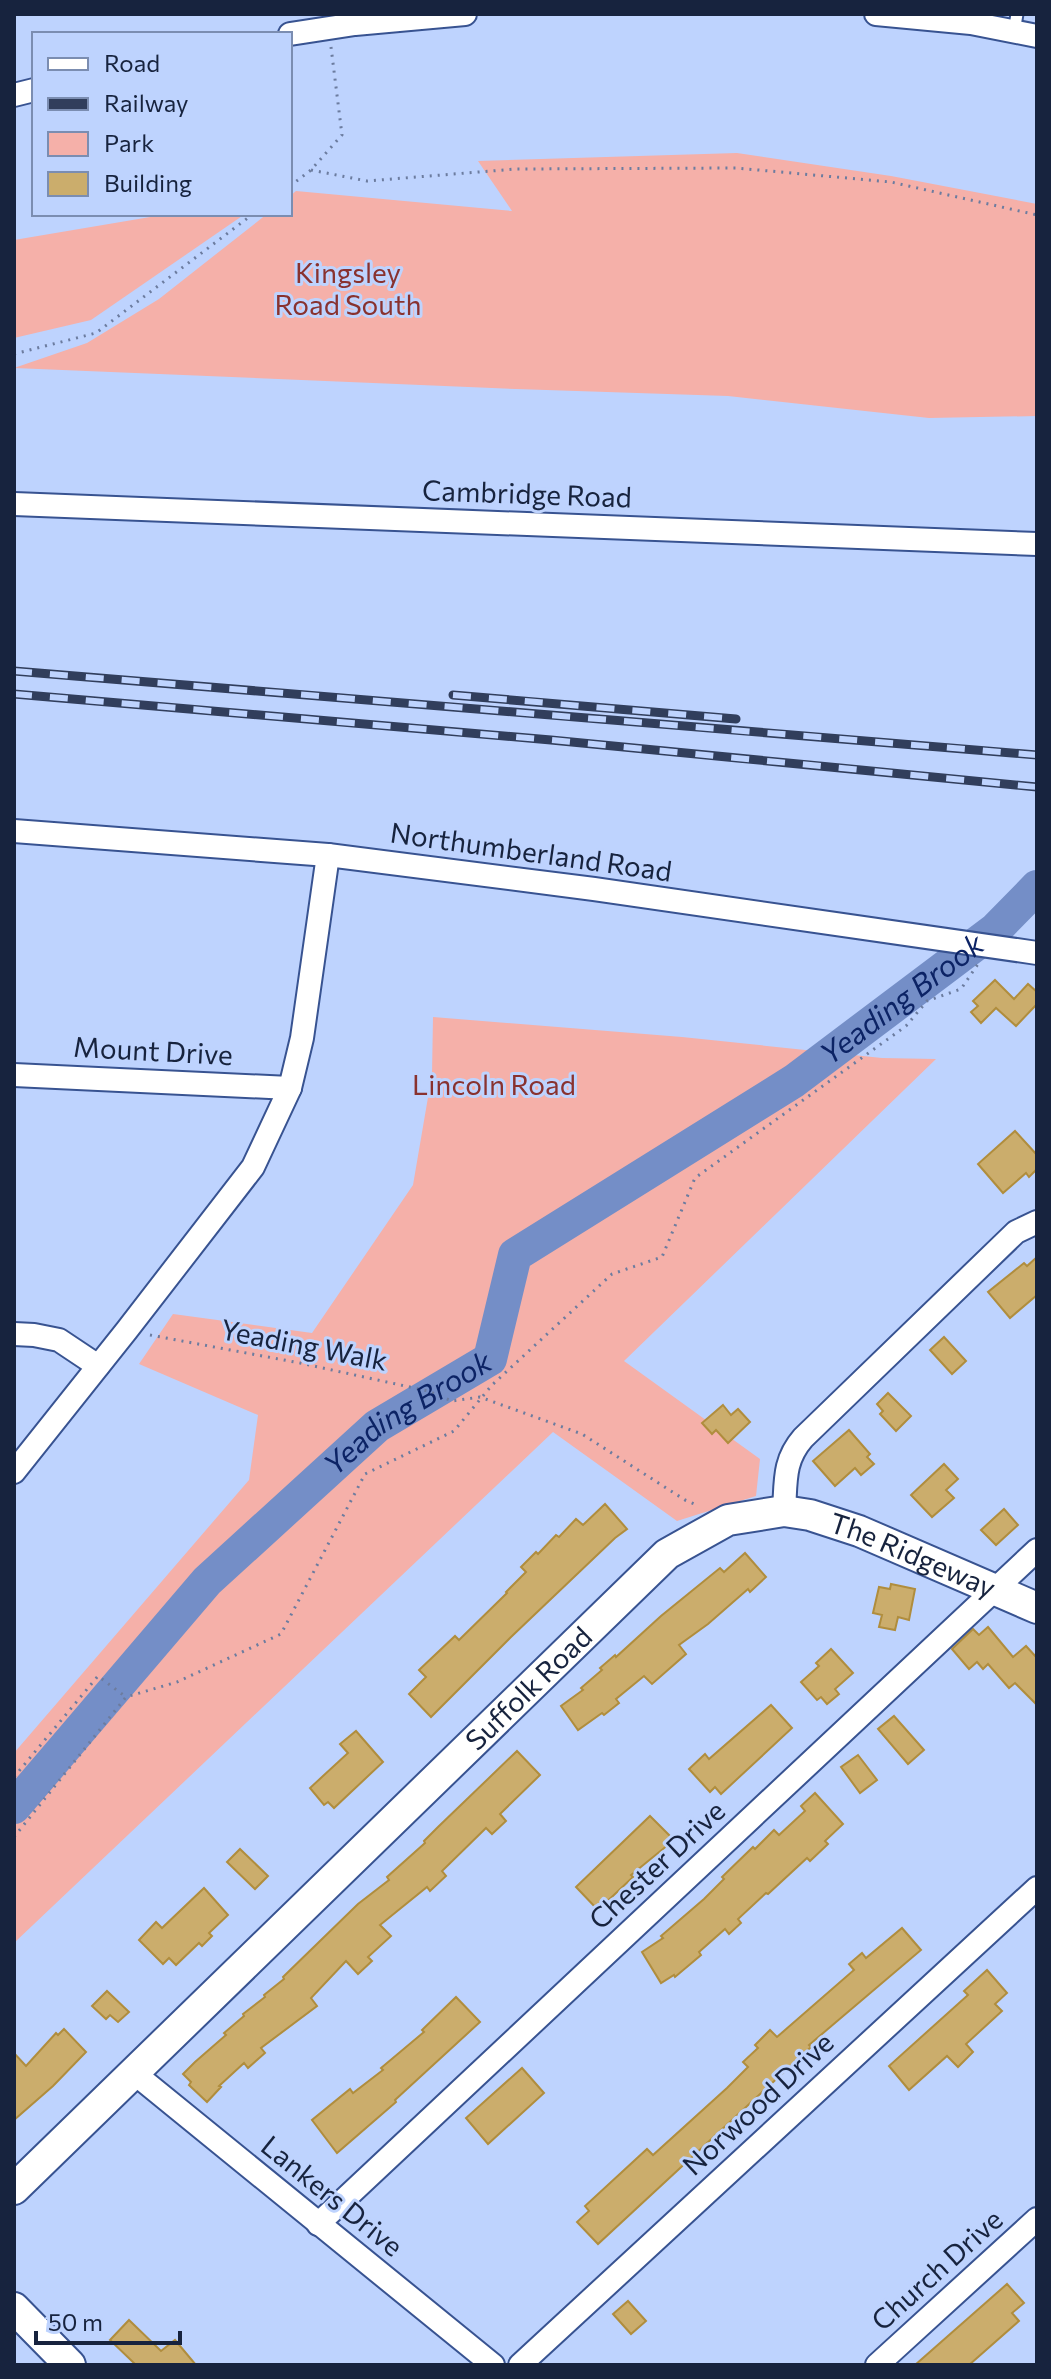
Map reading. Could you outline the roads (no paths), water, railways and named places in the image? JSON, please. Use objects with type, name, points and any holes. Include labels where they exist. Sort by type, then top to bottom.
[{"type":"street","points":[[292,34],[328,28],[354,19],[465,14]]},
{"type":"street","points":[[876,14],[971,23],[1016,23],[1037,36]]},
{"type":"street","name":"Cambridge Road","points":[[14,504],[1037,544]]},
{"type":"street","name":"Northumberland Road","points":[[14,831],[328,855],[594,889],[955,942],[995,956],[1037,953]]},
{"type":"street","points":[[14,1472],[253,1167],[290,1088],[302,1038],[328,855]]},
{"type":"street","name":"Mount Drive","points":[[14,1075],[290,1088]]},
{"type":"street","points":[[784,1511],[791,1452],[803,1438],[1016,1232],[1037,1222]]},
{"type":"street","points":[[14,1334],[59,1340],[98,1366]]},
{"type":"street","name":"Suffolk Road","points":[[14,2189],[667,1554],[728,1520],[784,1511]]},
{"type":"street","name":"The Ridgeway","points":[[784,1511],[810,1515],[859,1531],[1037,1608]]},
{"type":"street","name":"Chester Drive","points":[[318,2224],[1037,1550]]},
{"type":"street","name":"Norwood Drive","points":[[520,2365],[1037,1888]]},
{"type":"street","name":"Lankers Drive","points":[[134,2073],[493,2365]]},
{"type":"street","name":"Church Drive","points":[[877,2365],[1037,2219]]},
{"type":"street","points":[[14,2308],[70,2365]]},
{"type":"waterway","name":"Yeading Brook","points":[[14,1807],[207,1581],[377,1426],[490,1359],[515,1255],[794,1081],[996,929],[1037,887]]},
{"type":"railway","points":[[14,671],[1037,755]]},
{"type":"railway","points":[[14,694],[551,740],[1037,787]]},
{"type":"railway","points":[[453,695],[736,719]]},
{"type":"park label","name":"Kingsley Road South","points":[[348,289]]},
{"type":"park label","name":"Lincoln Road","points":[[494,1085]]}]
